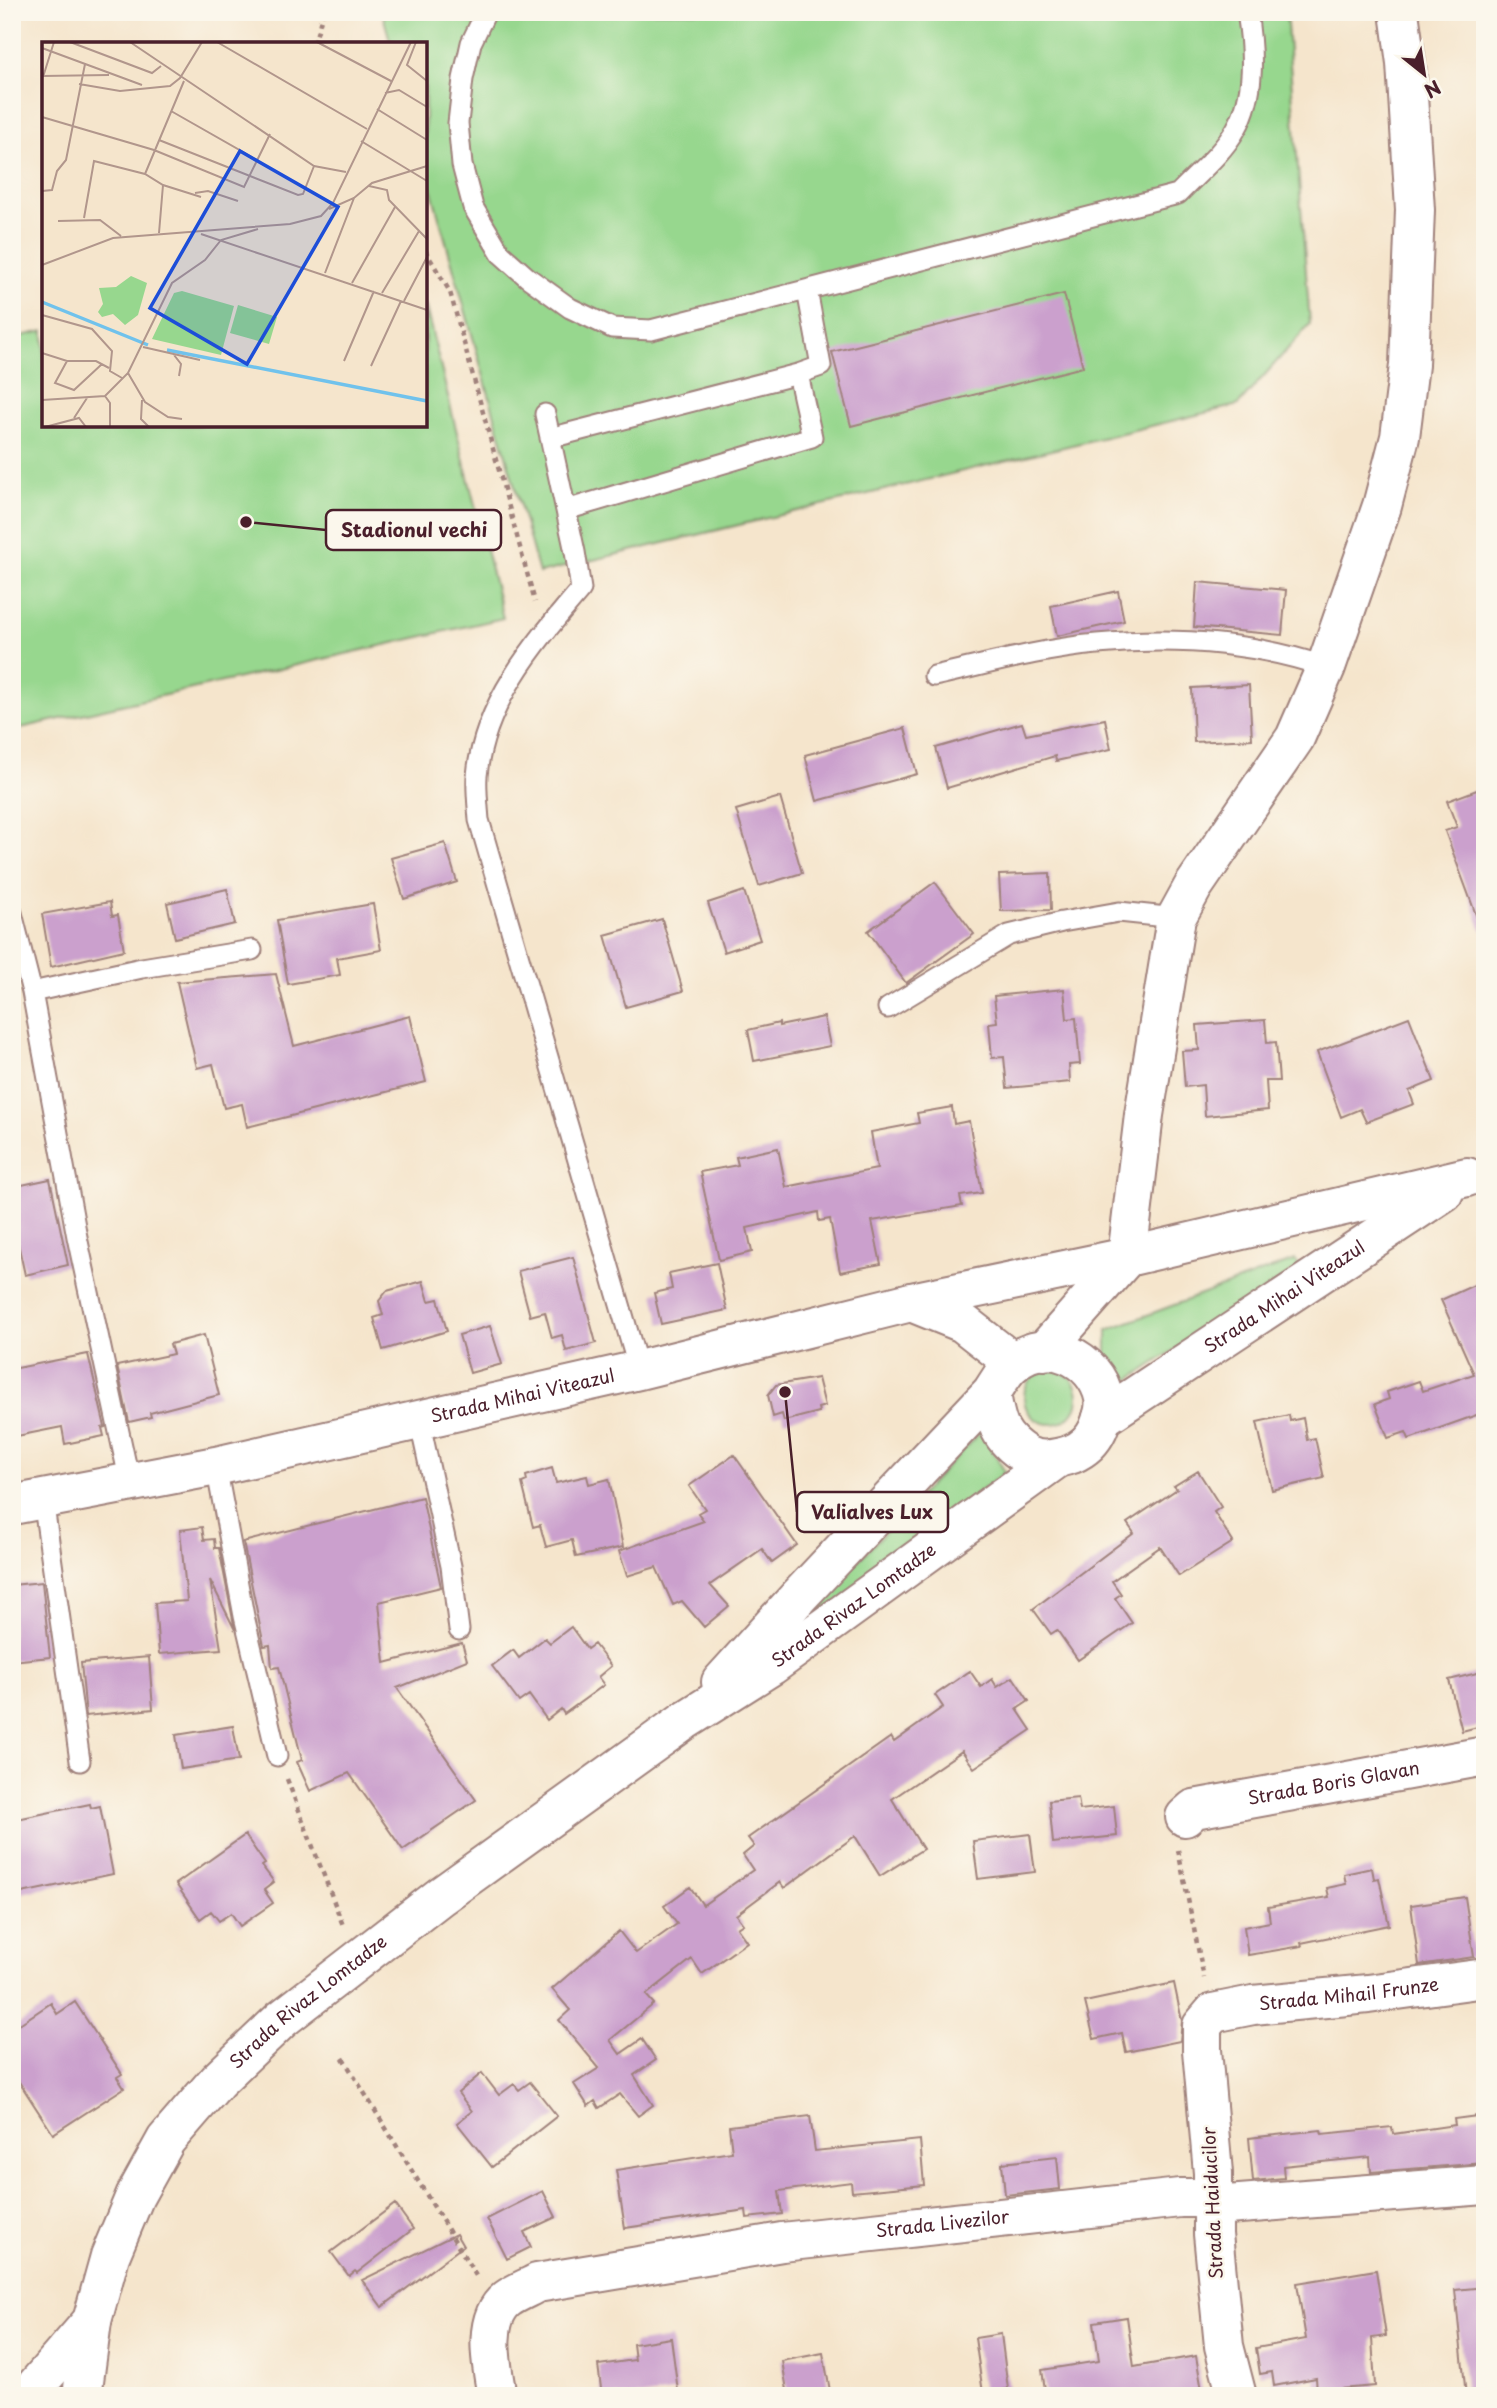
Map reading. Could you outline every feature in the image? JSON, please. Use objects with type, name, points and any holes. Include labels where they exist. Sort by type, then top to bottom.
[{"type":"street","points":[[911,1302],[962,1323],[1029,1357],[1061,1352],[1079,1359],[1098,1380],[1105,1400],[1102,1418],[1094,1436],[1081,1450],[1055,1460],[1031,1458],[1009,1444],[1001,1434],[994,1416],[991,1393],[1029,1357],[1127,1257],[1144,1115],[1177,918],[1193,887],[1295,738],[1326,667],[1385,494],[1400,437],[1409,365],[1415,210],[1406,63],[1399,12]]},
{"type":"street","name":"Strada Mihai Viteazul","points":[[28,1502],[216,1466],[639,1370],[911,1302],[1127,1257],[1476,1172]]},
{"type":"street","name":"Strada Mihai Viteazul","points":[[1102,1418],[1476,1172]]},
{"type":"street","name":"Strada Rivaz Lomtadze","points":[[684,1721],[991,1393]]},
{"type":"street","name":"Strada Rivaz Lomtadze","points":[[82,2396],[92,2321],[110,2256],[135,2196],[166,2140],[217,2081],[272,2028],[357,1959],[684,1721],[771,1666],[1055,1460]]},
{"type":"street","name":"Strada Boris Glavan","points":[[1185,1818],[1194,1810],[1485,1756]]},
{"type":"street","name":"Strada Mihail Frunze","points":[[1213,2013],[1253,2005],[1368,1994],[1485,1978]]},
{"type":"street","name":"Strada Haiducilor","points":[[1213,2013],[1202,2026],[1214,2206],[1213,2234],[1224,2346],[1237,2396]]},
{"type":"street","name":"Strada Livezilor","points":[[506,2300],[537,2283],[782,2242],[1180,2198],[1198,2198],[1214,2206],[1485,2185]]},
{"type":"street","points":[[497,2396],[490,2327],[506,2300]]},
{"type":"street","points":[[27,2396],[92,2321]]},
{"type":"lane","points":[[486,12],[471,43],[463,79],[458,123],[462,165],[473,207],[501,254],[570,308],[612,328],[651,330],[1178,194],[1207,165],[1236,129],[1251,87],[1247,12]]},
{"type":"lane","points":[[550,438],[821,366],[807,290]]},
{"type":"lane","points":[[566,510],[812,436],[798,374]]},
{"type":"lane","points":[[545,414],[581,589],[544,634],[509,685],[487,732],[477,776],[479,820],[639,1370]]},
{"type":"lane","points":[[934,676],[1097,644],[1148,642],[1217,643],[1291,655],[1326,667]]},
{"type":"lane","points":[[888,1008],[1009,935],[1119,912],[1177,918]]},
{"type":"lane","points":[[12,913],[32,992],[77,1237],[130,1483]]},
{"type":"lane","points":[[32,992],[142,968],[252,950]]},
{"type":"lane","points":[[419,1419],[451,1566],[459,1630]]},
{"type":"lane","points":[[216,1466],[244,1616],[277,1756]]},
{"type":"lane","points":[[28,1502],[80,1761]]},
{"type":"path","points":[[315,42],[323,12]]},
{"type":"path","points":[[427,253],[450,292],[544,634]]},
{"type":"path","points":[[277,1756],[357,1959]]},
{"type":"path","points":[[1185,1818],[1178,1831],[1178,1851],[1213,2013]]},
{"type":"path","points":[[343,2058],[483,2287],[506,2300]]},
{"type":"green space","points":[[382,12],[1286,12],[1310,324],[1238,405],[539,573],[427,174],[427,42],[390,42]]},
{"type":"green space","points":[[427,312],[503,618],[12,730],[12,338],[42,331],[42,427],[427,427]]},
{"type":"green space","points":[[1295,1260],[1300,1267],[1129,1380],[1107,1363],[1107,1330]]},
{"type":"green space","points":[[1051,1370],[1070,1378],[1078,1397],[1070,1416],[1051,1424],[1032,1416],[1024,1397],[1032,1378]]},
{"type":"green space","points":[[981,1431],[1005,1472],[808,1629],[800,1622]]},
{"type":"building","points":[[1064,294],[1083,367],[851,426],[832,352]]},
{"type":"building","points":[[1197,582],[1286,590],[1282,635],[1194,627]]},
{"type":"building","points":[[1118,591],[1124,621],[1057,636],[1051,606]]},
{"type":"building","points":[[1249,685],[1252,739],[1194,742],[1192,688]]},
{"type":"building","points":[[1105,719],[1111,749],[1056,761],[1055,756],[947,788],[936,748],[1022,723],[1026,735]]},
{"type":"building","points":[[905,728],[917,774],[817,801],[805,755]]},
{"type":"building","points":[[1485,787],[1485,930],[1482,931],[1445,831],[1457,827],[1447,801]]},
{"type":"building","points":[[780,797],[802,873],[759,886],[736,810]]},
{"type":"building","points":[[445,843],[457,882],[404,899],[391,858]]},
{"type":"building","points":[[1050,873],[1051,910],[1001,911],[999,875]]},
{"type":"building","points":[[935,882],[974,934],[906,983],[868,931]]},
{"type":"building","points":[[227,889],[235,924],[175,938],[167,903]]},
{"type":"building","points":[[744,891],[760,940],[724,952],[708,903]]},
{"type":"building","points":[[110,902],[112,916],[118,915],[124,950],[51,967],[42,914]]},
{"type":"building","points":[[373,904],[381,950],[337,958],[340,975],[288,984],[277,920]]},
{"type":"building","points":[[662,919],[683,991],[626,1007],[605,935]]},
{"type":"building","points":[[276,974],[294,1046],[410,1016],[426,1082],[247,1127],[242,1104],[224,1108],[213,1064],[197,1068],[177,982]]},
{"type":"building","points":[[1064,989],[1067,1019],[1076,1018],[1080,1064],[1069,1065],[1070,1082],[1007,1088],[1004,1057],[992,1058],[989,1023],[997,1022],[994,996]]},
{"type":"building","points":[[824,1017],[830,1046],[754,1061],[748,1030]]},
{"type":"building","points":[[1409,1017],[1434,1081],[1409,1091],[1414,1104],[1366,1122],[1360,1109],[1341,1117],[1317,1052]]},
{"type":"building","points":[[1265,1020],[1267,1043],[1276,1042],[1279,1081],[1266,1081],[1268,1110],[1205,1116],[1203,1085],[1185,1087],[1182,1051],[1199,1050],[1197,1025]]},
{"type":"building","points":[[952,1107],[954,1124],[969,1121],[982,1193],[960,1196],[962,1206],[872,1221],[881,1264],[840,1272],[830,1219],[819,1221],[818,1212],[747,1228],[752,1252],[719,1260],[700,1172],[738,1165],[736,1157],[778,1148],[786,1187],[877,1169],[871,1132],[919,1123],[917,1113]]},
{"type":"building","points":[[50,1179],[68,1265],[25,1275],[12,1216],[12,1187]]},
{"type":"building","points":[[573,1257],[596,1343],[566,1351],[562,1335],[552,1338],[545,1312],[530,1316],[518,1271]]},
{"type":"building","points":[[717,1263],[727,1310],[661,1324],[654,1293],[672,1289],[669,1273]]},
{"type":"building","points":[[1485,1280],[1485,1412],[1409,1439],[1406,1432],[1388,1438],[1375,1404],[1389,1399],[1387,1392],[1419,1381],[1423,1391],[1474,1374],[1441,1300]]},
{"type":"building","points":[[423,1281],[429,1301],[438,1299],[447,1331],[383,1350],[374,1318],[383,1315],[379,1301],[387,1291]]},
{"type":"building","points":[[490,1326],[502,1364],[470,1373],[459,1335]]},
{"type":"building","points":[[204,1335],[219,1395],[150,1413],[151,1417],[129,1422],[117,1366],[173,1354],[170,1344]]},
{"type":"building","points":[[88,1354],[105,1427],[102,1428],[104,1436],[65,1444],[62,1427],[12,1437],[12,1369]]},
{"type":"building","points":[[818,1378],[825,1406],[818,1408],[819,1412],[784,1421],[782,1414],[773,1417],[768,1395],[776,1385]]},
{"type":"building","points":[[1289,1415],[1290,1421],[1303,1418],[1307,1440],[1315,1438],[1324,1478],[1272,1490],[1257,1422]]},
{"type":"building","points":[[734,1455],[797,1545],[772,1563],[762,1549],[710,1585],[729,1606],[704,1627],[682,1601],[673,1605],[656,1567],[627,1576],[619,1551],[704,1521],[698,1513],[705,1509],[689,1486]]},
{"type":"building","points":[[552,1468],[556,1483],[587,1476],[589,1484],[609,1479],[623,1547],[576,1557],[572,1540],[546,1547],[540,1525],[533,1527],[522,1483],[527,1481],[526,1476]]},
{"type":"building","points":[[1198,1471],[1221,1507],[1214,1512],[1233,1542],[1179,1576],[1160,1547],[1112,1581],[1121,1594],[1115,1598],[1132,1623],[1078,1660],[1057,1630],[1051,1634],[1033,1609],[1134,1533],[1127,1523],[1177,1489],[1174,1486]]},
{"type":"building","points":[[422,1497],[441,1587],[379,1602],[385,1663],[462,1643],[467,1660],[397,1688],[476,1800],[403,1850],[349,1773],[310,1791],[297,1762],[302,1760],[279,1667],[272,1668],[270,1645],[264,1646],[243,1542]]},
{"type":"building","points":[[202,1527],[204,1540],[214,1539],[215,1548],[219,1548],[235,1630],[210,1580],[221,1649],[159,1654],[155,1603],[187,1601],[180,1530]]},
{"type":"building","points":[[42,1582],[50,1657],[12,1661],[12,1585]]},
{"type":"building","points":[[571,1627],[587,1649],[594,1644],[611,1666],[598,1677],[604,1685],[564,1714],[561,1709],[547,1720],[529,1695],[519,1702],[492,1666],[513,1650],[519,1658],[545,1638],[550,1643]]},
{"type":"building","points":[[149,1657],[153,1709],[86,1716],[81,1663]]},
{"type":"building","points":[[970,1671],[981,1687],[992,1679],[997,1687],[1013,1677],[1029,1701],[1017,1709],[1031,1730],[974,1768],[962,1751],[892,1799],[923,1849],[880,1876],[855,1836],[784,1888],[780,1882],[736,1915],[743,1924],[737,1928],[747,1942],[702,1974],[692,1959],[646,1995],[654,2004],[610,2040],[620,2054],[642,2039],[656,2060],[634,2075],[653,2105],[638,2116],[620,2094],[599,2108],[595,2101],[588,2106],[574,2084],[599,2068],[559,2020],[570,2010],[552,1989],[619,1931],[636,1953],[677,1924],[664,1906],[690,1887],[703,1905],[753,1870],[743,1855],[754,1846],[748,1838],[891,1737],[894,1742],[943,1707],[935,1695]]},
{"type":"building","points":[[1485,1671],[1485,1725],[1462,1731],[1449,1680]]},
{"type":"building","points":[[233,1726],[239,1760],[181,1769],[176,1735]]},
{"type":"building","points":[[1078,1798],[1080,1810],[1114,1806],[1117,1836],[1053,1843],[1049,1801]]},
{"type":"building","points":[[90,1804],[91,1808],[100,1806],[113,1874],[12,1895],[12,1820]]},
{"type":"building","points":[[1030,1834],[1035,1872],[978,1879],[973,1841]]},
{"type":"building","points":[[245,1835],[274,1882],[264,1890],[273,1903],[240,1926],[231,1913],[219,1921],[211,1911],[200,1919],[176,1884]]},
{"type":"building","points":[[1372,1868],[1374,1879],[1379,1878],[1389,1925],[1301,1943],[1302,1946],[1248,1955],[1244,1927],[1270,1922],[1268,1907],[1329,1897],[1327,1888],[1346,1884],[1344,1874]]},
{"type":"building","points":[[1465,1897],[1474,1957],[1419,1965],[1411,1905]]},
{"type":"building","points":[[1174,1983],[1182,2021],[1180,2041],[1126,2052],[1122,2033],[1094,2039],[1085,2002]]},
{"type":"building","points":[[75,2002],[122,2074],[117,2077],[124,2088],[53,2134],[12,2071],[12,2029],[51,2003],[57,2014]]},
{"type":"building","points":[[482,2073],[499,2095],[514,2084],[519,2090],[530,2082],[557,2116],[492,2167],[457,2123],[472,2111],[458,2093]]},
{"type":"building","points":[[1485,2115],[1485,2163],[1371,2172],[1370,2157],[1283,2166],[1284,2178],[1253,2181],[1249,2138],[1321,2130],[1322,2134],[1392,2127],[1393,2134],[1455,2125],[1454,2119]]},
{"type":"building","points":[[810,2116],[815,2151],[920,2140],[924,2185],[852,2192],[851,2182],[779,2191],[782,2214],[747,2218],[746,2210],[625,2228],[616,2170],[732,2152],[729,2126]]},
{"type":"building","points":[[1057,2157],[1060,2189],[1005,2195],[1002,2163]]},
{"type":"building","points":[[543,2191],[556,2217],[524,2232],[531,2247],[507,2259],[487,2219]]},
{"type":"building","points":[[395,2204],[413,2229],[357,2273],[355,2271],[349,2276],[331,2252]]},
{"type":"building","points":[[456,2234],[463,2246],[382,2307],[362,2280]]},
{"type":"building","points":[[1376,2270],[1386,2336],[1372,2338],[1375,2386],[1317,2391],[1316,2378],[1274,2386],[1272,2372],[1260,2374],[1256,2348],[1306,2339],[1297,2283]]},
{"type":"building","points":[[1485,2287],[1485,2395],[1466,2396],[1455,2290]]},
{"type":"building","points":[[1127,2317],[1134,2367],[1196,2356],[1203,2396],[1046,2396],[1042,2370],[1099,2361],[1094,2322]]},
{"type":"building","points":[[1001,2334],[1008,2389],[983,2393],[975,2338]]},
{"type":"building","points":[[671,2338],[678,2391],[647,2396],[602,2396],[598,2365],[635,2360],[633,2344]]},
{"type":"building","points":[[823,2353],[831,2396],[788,2396],[782,2361]]},
{"type":"place","name":"Stadionul vechi","points":[[246,522]]},
{"type":"place","name":"Valialves Lux","points":[[785,1392]]}]
